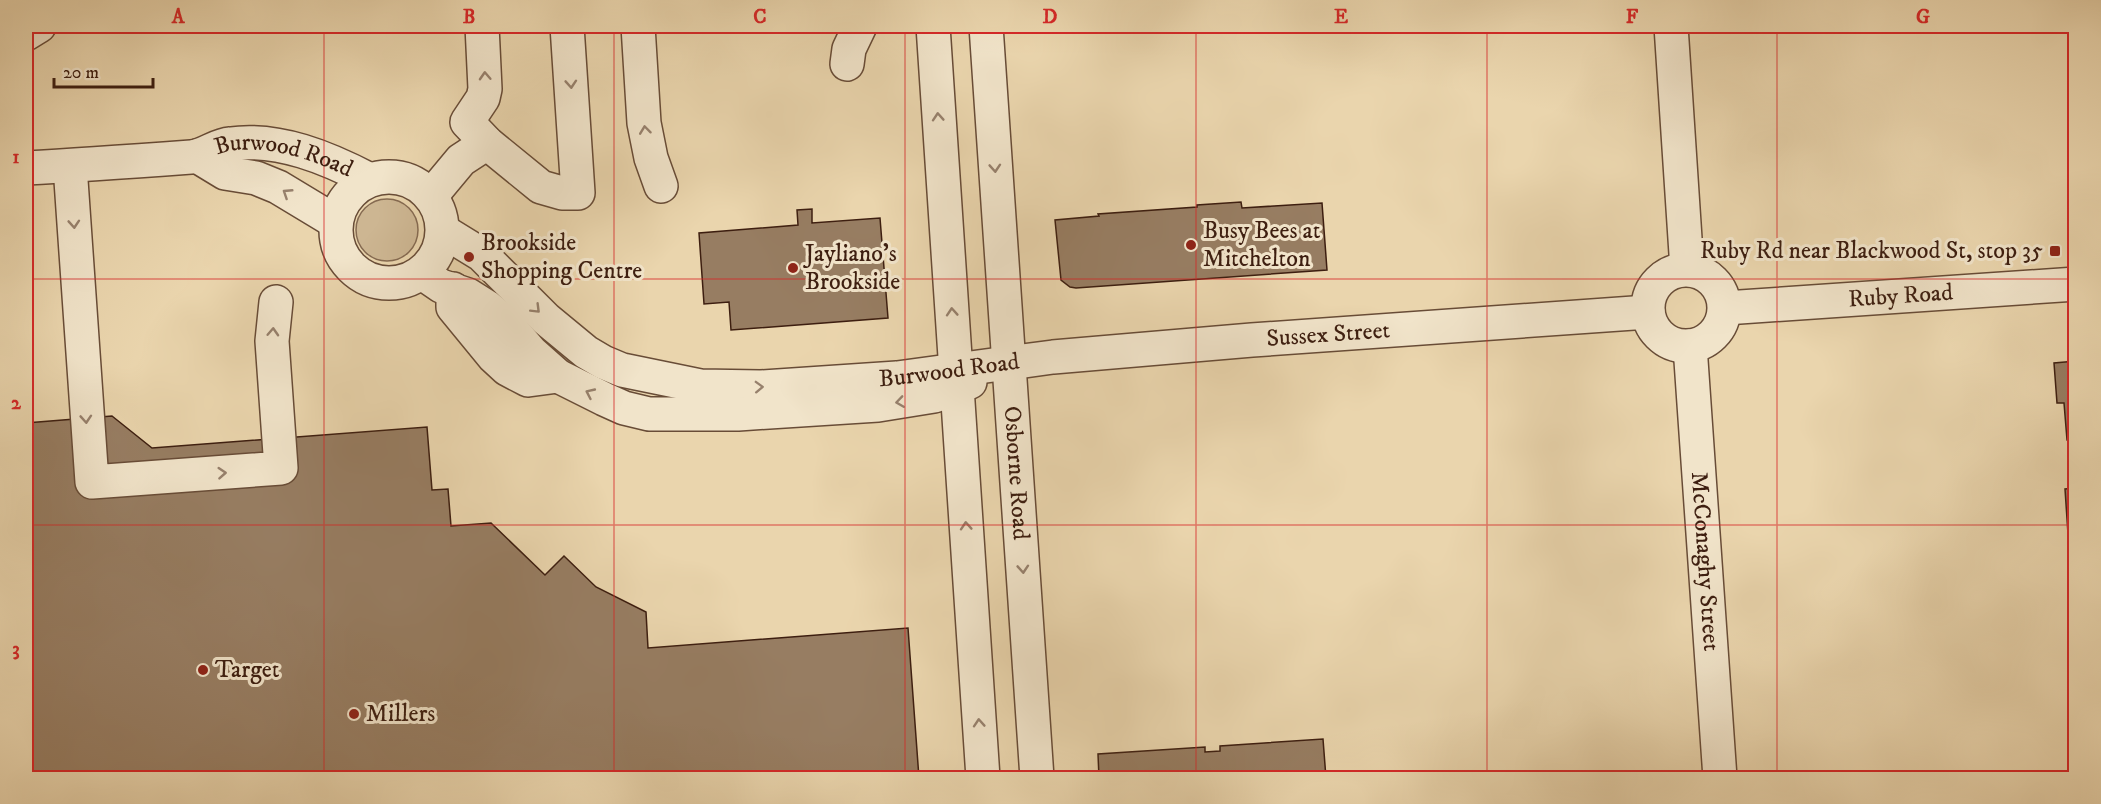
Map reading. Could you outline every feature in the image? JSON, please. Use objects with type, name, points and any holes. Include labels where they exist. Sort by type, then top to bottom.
[{"type":"street","points":[[26,34],[39,26]]},
{"type":"street","points":[[431,196],[461,160],[477,133],[485,89],[482,26]]},
{"type":"street","points":[[477,133],[541,187],[562,193],[579,193],[567,26]]},
{"type":"street","points":[[638,26],[644,123],[651,158],[661,186]]},
{"type":"street","points":[[847,64],[849,49],[860,26]]},
{"type":"street","points":[[933,26],[983,778]]},
{"type":"street","name":"Osborne Road","points":[[986,26],[1037,778]]},
{"type":"street","points":[[1671,26],[1687,269]]},
{"type":"street","name":"Burwood Road","points":[[26,168],[197,156],[228,144],[267,144],[296,149],[343,166],[370,180]]},
{"type":"street","name":"Burwood Road","points":[[197,156],[225,173],[256,178],[278,187],[336,222]]},
{"type":"street","points":[[70,166],[92,482],[280,468],[272,341],[276,302]]},
{"type":"street","points":[[386,177],[403,178],[418,185],[431,196],[438,207],[443,231],[440,247],[433,261],[422,273],[408,280],[392,283],[377,282],[362,276],[340,253],[336,238],[336,222],[342,204],[354,190],[370,180],[386,177]]},
{"type":"street","name":"Burwood Road","points":[[443,231],[482,255],[569,340],[603,362],[622,370],[700,386],[729,388],[897,378],[956,379],[1009,364]]},
{"type":"street","points":[[1687,269],[1695,270],[1711,278],[1722,292],[1725,308],[1719,329],[1704,342],[1690,346],[1672,344],[1663,339],[1656,332],[1648,312],[1650,294],[1655,285],[1669,274],[1687,269]]},
{"type":"street","name":"Burwood Road","points":[[422,273],[441,286],[468,295],[487,307],[558,376],[614,404],[649,414],[738,414],[878,405],[934,396],[956,379]]},
{"type":"street","name":"Ruby Road","points":[[1725,308],[2076,284]]},
{"type":"street","name":"Sussex Street","points":[[1009,364],[1053,357],[1240,341],[1648,312]]},
{"type":"street","name":"McConaghy Street","points":[[1690,346],[1720,778]]},
{"type":"shaded area","points":[[387,199],[399,201],[409,208],[416,218],[418,230],[416,242],[409,252],[399,259],[387,261],[375,259],[365,252],[358,242],[356,230],[358,218],[365,208],[375,201]]},
{"type":"building","name":"Busy Bees at Mitchelton","points":[[1241,202],[1242,208],[1322,203],[1327,270],[1076,288],[1070,287],[1061,280],[1055,220],[1099,216],[1098,214]]},
{"type":"building","name":"Jayliano's Brookside","points":[[812,209],[812,223],[880,218],[888,318],[731,330],[729,302],[704,304],[699,233],[798,225],[797,210]]},
{"type":"building","points":[[26,260],[32,357],[26,357]]},
{"type":"building","points":[[2076,361],[2076,439],[2067,440],[2064,403],[2057,403],[2054,363]]},
{"type":"building","points":[[112,416],[152,448],[427,427],[432,490],[448,489],[451,526],[491,523],[545,575],[564,556],[596,587],[646,612],[648,648],[908,628],[919,778],[26,778],[26,423]]},
{"type":"building","points":[[2076,488],[2076,534],[2068,534],[2065,489]]},
{"type":"building","points":[[1323,739],[1326,778],[1099,778],[1098,754],[1205,747],[1205,752],[1220,751],[1220,746]]},
{"type":"place","name":"Busy Bees at Mitchelton","points":[[1191,245]]},
{"type":"place","name":"Ruby Rd near Blackwood St, stop 35","points":[[2055,251]]},
{"type":"place","name":"Brookside Shopping Centre","points":[[469,257]]},
{"type":"place","name":"Jayliano's Brookside","points":[[793,268]]},
{"type":"place","name":"Target","points":[[203,670]]},
{"type":"place","name":"Millers","points":[[354,714]]}]
